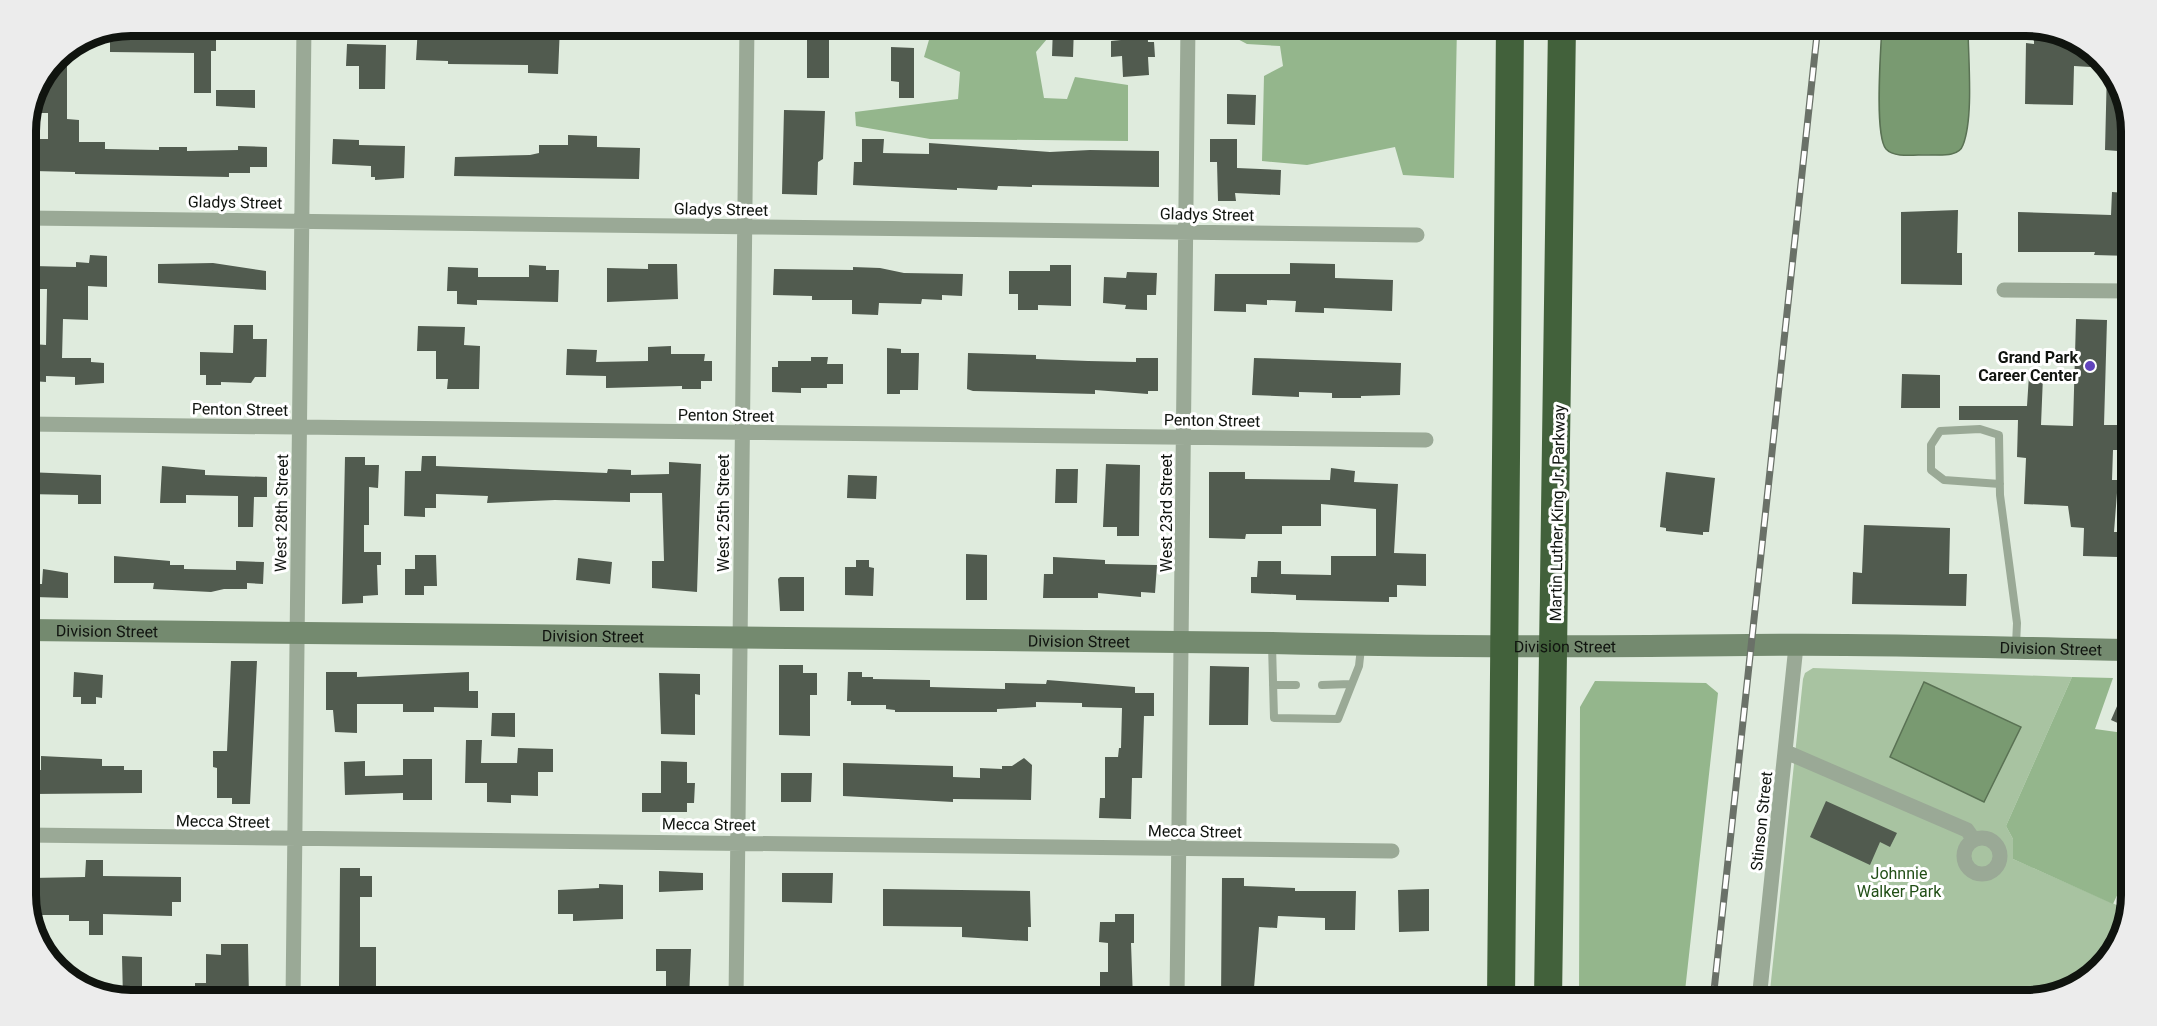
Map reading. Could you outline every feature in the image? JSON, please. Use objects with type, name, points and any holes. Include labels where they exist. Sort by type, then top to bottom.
[{"type":"highway","points":[[1501,990],[1510,36]]},
{"type":"highway","name":"Martin Luther King Jr. Parkway","points":[[1548,990],[1555,647],[1562,36]]},
{"type":"street","name":"West 28th Street","points":[[293,990],[304,36]]},
{"type":"street","name":"West 25th Street","points":[[736,990],[747,36]]},
{"type":"street","name":"West 23rd Street","points":[[1177,990],[1183,643],[1188,36]]},
{"type":"street","name":"Gladys Street","points":[[36,218],[1417,235]]},
{"type":"street","points":[[2004,290],[2121,291]]},
{"type":"street","name":"Penton Street","points":[[36,424],[1426,440]]},
{"type":"street","name":"Division Street","points":[[36,630],[1272,643],[1361,646],[1796,646],[2121,650]]},
{"type":"street","name":"Stinson Street","points":[[1760,990],[1796,646]]},
{"type":"street","points":[[1786,752],[1967,830],[1974,840]]},
{"type":"street","name":"Mecca Street","points":[[36,835],[1392,851]]},
{"type":"lane","points":[[2000,484],[1944,480],[1931,470],[1931,445],[1940,431],[1980,429],[1999,435],[2003,534],[2017,623],[2016,648]]},
{"type":"lane","points":[[1272,643],[1274,718],[1338,719],[1359,666],[1361,646]]},
{"type":"lane","points":[[1322,685],[1351,684]]},
{"type":"lane","points":[[1273,685],[1296,685]]},
{"type":"green space","name":"Johnnie Walker Park","points":[[1813,668],[2072,677],[2006,826],[2013,839],[2013,859],[2120,906],[2111,937],[2105,948],[2089,966],[2079,974],[2056,985],[2026,990],[1770,990],[1805,673]]},
{"type":"shaded area","points":[[930,36],[1047,36],[1047,39],[1036,52],[1044,98],[1067,99],[1075,77],[1128,85],[1128,141],[930,139],[856,126],[855,112],[958,99],[960,72],[924,57]]},
{"type":"shaded area","points":[[1232,36],[1457,36],[1454,178],[1403,175],[1395,147],[1307,165],[1262,161],[1264,76],[1283,66],[1280,46],[1247,44]]},
{"type":"shaded area","points":[[1882,36],[1968,36],[1970,87],[1968,119],[1963,145],[1958,152],[1944,155],[1907,155],[1895,154],[1886,149],[1880,127]]},
{"type":"shaded area","points":[[2072,677],[2113,678],[2095,729],[2121,733],[2121,887],[2113,904],[2013,859],[2013,839],[2006,826]]},
{"type":"shaded area","points":[[1595,681],[1706,683],[1718,693],[1685,990],[1579,990],[1580,707]]},
{"type":"shaded area","points":[[1924,682],[2021,727],[1984,802],[1890,757]]},
{"type":"building","points":[[216,36],[216,51],[211,51],[211,93],[194,93],[194,53],[110,52],[110,39],[119,37]]},
{"type":"building","points":[[417,36],[560,36],[558,74],[528,73],[528,65],[448,64],[448,61],[416,60]]},
{"type":"building","points":[[807,36],[829,36],[829,78],[807,78]]},
{"type":"building","points":[[1053,36],[1074,36],[1073,57],[1052,56]]},
{"type":"building","points":[[1121,36],[1148,36],[1148,42],[1154,42],[1155,57],[1148,57],[1149,75],[1123,77],[1122,56],[1111,57],[1111,41],[1121,40]]},
{"type":"building","points":[[2034,37],[2056,41],[2079,52],[2096,67],[2074,66],[2073,105],[2025,104],[2026,43],[2034,44]]},
{"type":"building","points":[[347,44],[386,45],[385,89],[359,89],[359,66],[346,66]]},
{"type":"building","points":[[891,47],[914,48],[914,98],[899,98],[899,82],[891,81]]},
{"type":"building","points":[[67,61],[67,119],[79,120],[79,142],[105,142],[105,149],[159,150],[159,147],[187,147],[187,151],[238,150],[238,146],[267,147],[267,167],[250,167],[250,173],[229,173],[229,177],[36,171],[36,139],[48,139],[48,113],[38,113],[39,107],[46,89]]},
{"type":"building","points":[[2107,81],[2119,113],[2121,151],[2105,150]]},
{"type":"building","points":[[216,90],[255,90],[255,108],[216,106]]},
{"type":"building","points":[[1227,94],[1256,95],[1255,125],[1227,124]]},
{"type":"building","points":[[784,110],[825,111],[823,159],[818,162],[817,195],[782,194]]},
{"type":"building","points":[[568,135],[597,136],[597,147],[640,148],[639,179],[454,176],[455,157],[530,155],[539,153],[539,145],[568,145]]},
{"type":"building","points":[[333,139],[359,140],[359,145],[405,146],[404,178],[375,180],[375,177],[371,177],[371,166],[332,164]]},
{"type":"building","points":[[862,139],[884,139],[883,153],[929,154],[929,143],[1050,152],[1159,151],[1159,187],[1032,185],[1032,187],[998,186],[997,190],[957,188],[957,190],[853,185],[854,162],[862,162]]},
{"type":"building","points":[[1210,139],[1237,139],[1237,168],[1281,170],[1280,195],[1235,193],[1236,201],[1218,201],[1217,162],[1210,162]]},
{"type":"building","points":[[2112,192],[2121,193],[2121,256],[2094,255],[2095,252],[2018,252],[2018,212],[2111,215]]},
{"type":"building","points":[[1958,210],[1957,253],[1962,253],[1962,285],[1901,284],[1901,212]]},
{"type":"building","points":[[90,255],[107,256],[107,287],[88,286],[88,320],[63,319],[62,358],[91,358],[91,362],[104,363],[104,383],[75,385],[75,377],[46,376],[46,382],[36,381],[36,344],[46,345],[47,289],[36,289],[36,266],[76,267],[76,262],[89,263]]},
{"type":"building","points":[[213,263],[266,271],[266,290],[158,283],[158,264]]},
{"type":"building","points":[[1290,263],[1335,264],[1335,278],[1393,280],[1392,311],[1324,308],[1324,313],[1295,312],[1296,301],[1267,300],[1267,305],[1246,304],[1246,312],[1214,311],[1215,274],[1290,274]]},
{"type":"building","points":[[648,264],[677,264],[678,299],[607,302],[607,268],[648,269]]},
{"type":"building","points":[[529,265],[546,266],[546,270],[559,270],[558,302],[477,300],[477,305],[457,304],[457,291],[447,291],[448,267],[478,268],[478,277],[529,277]]},
{"type":"building","points":[[1050,265],[1071,265],[1071,306],[1038,305],[1038,310],[1018,310],[1018,294],[1009,294],[1009,271],[1050,271]]},
{"type":"building","points":[[853,267],[880,268],[904,273],[963,274],[962,296],[942,295],[942,300],[922,299],[921,304],[879,303],[878,315],[852,314],[852,300],[812,300],[812,296],[773,295],[774,269],[853,270]]},
{"type":"building","points":[[1127,272],[1157,273],[1156,295],[1147,295],[1147,310],[1125,309],[1126,305],[1103,303],[1104,277],[1126,278]]},
{"type":"building","points":[[2076,319],[2107,320],[2104,425],[2120,425],[2119,450],[2113,450],[2112,480],[2118,480],[2114,532],[2119,532],[2118,557],[2083,556],[2084,528],[2071,527],[2068,506],[2024,504],[2026,458],[2017,457],[2018,420],[1959,420],[1959,406],[2027,406],[2029,375],[2043,376],[2041,425],[2073,426]]},
{"type":"building","points":[[234,325],[253,325],[253,339],[267,339],[266,377],[255,377],[251,383],[221,382],[221,385],[206,385],[206,375],[200,375],[200,352],[233,353]]},
{"type":"building","points":[[418,326],[465,327],[464,345],[480,346],[479,389],[447,389],[448,379],[436,379],[436,351],[417,351]]},
{"type":"building","points":[[671,346],[671,354],[705,354],[704,361],[712,361],[712,381],[701,381],[701,389],[682,389],[682,386],[606,388],[606,376],[566,375],[567,349],[597,350],[596,362],[648,361],[648,347]]},
{"type":"building","points":[[887,348],[901,349],[901,353],[919,353],[918,390],[900,390],[900,394],[887,394]]},
{"type":"building","points":[[968,353],[1036,355],[1036,359],[1088,361],[1136,362],[1136,358],[1158,358],[1158,391],[1148,391],[1148,394],[1095,390],[1095,394],[973,391],[967,389]]},
{"type":"building","points":[[811,357],[828,357],[827,364],[843,364],[843,384],[827,384],[827,388],[801,388],[801,393],[772,392],[772,367],[778,367],[778,361],[811,361]]},
{"type":"building","points":[[1254,358],[1401,363],[1400,395],[1332,398],[1332,393],[1299,392],[1299,397],[1252,395]]},
{"type":"building","points":[[1902,374],[1940,375],[1940,408],[1901,408]]},
{"type":"building","points":[[422,456],[436,456],[436,466],[607,473],[608,469],[631,470],[631,475],[669,474],[669,462],[701,464],[697,592],[652,588],[652,561],[664,561],[662,493],[630,493],[630,502],[555,500],[487,503],[488,496],[436,494],[436,508],[425,508],[425,517],[404,516],[405,471],[421,471]]},
{"type":"building","points":[[345,457],[365,457],[365,465],[379,465],[378,488],[369,487],[369,525],[364,525],[364,552],[381,552],[381,565],[377,565],[378,595],[363,596],[363,603],[342,604]]},
{"type":"building","points":[[1106,464],[1140,465],[1139,536],[1117,536],[1117,527],[1103,527]]},
{"type":"building","points":[[162,466],[205,470],[205,475],[267,477],[267,497],[254,497],[253,527],[238,527],[238,496],[186,495],[186,503],[160,503]]},
{"type":"building","points":[[1331,468],[1355,471],[1354,482],[1398,484],[1394,553],[1426,554],[1426,586],[1397,585],[1397,597],[1389,597],[1389,602],[1296,600],[1296,595],[1251,593],[1251,577],[1257,577],[1258,561],[1281,561],[1281,574],[1331,575],[1331,556],[1376,556],[1376,509],[1321,504],[1321,526],[1282,526],[1282,534],[1246,534],[1245,539],[1209,538],[1209,472],[1245,472],[1245,479],[1330,480]]},
{"type":"building","points":[[1056,469],[1078,469],[1077,503],[1055,503]]},
{"type":"building","points":[[36,472],[101,475],[101,504],[78,504],[78,495],[36,494]]},
{"type":"building","points":[[1666,472],[1715,478],[1709,532],[1703,532],[1703,535],[1666,531],[1666,528],[1660,527]]},
{"type":"building","points":[[848,475],[877,476],[876,499],[847,498]]},
{"type":"building","points":[[1864,525],[1950,528],[1949,574],[1967,574],[1966,606],[1852,604],[1853,572],[1862,573]]},
{"type":"building","points":[[966,554],[987,555],[987,600],[966,600]]},
{"type":"building","points":[[415,555],[436,555],[437,586],[424,586],[424,595],[405,595],[405,569],[415,569]]},
{"type":"building","points":[[114,556],[170,561],[170,565],[184,565],[184,569],[236,570],[236,561],[264,562],[263,584],[247,583],[247,589],[224,589],[211,592],[153,589],[154,583],[114,583]]},
{"type":"building","points":[[1053,557],[1105,560],[1105,564],[1157,565],[1155,593],[1141,592],[1141,597],[1098,593],[1098,598],[1043,598],[1044,574],[1053,574]]},
{"type":"building","points":[[578,558],[612,562],[610,584],[576,580]]},
{"type":"building","points":[[856,560],[869,560],[869,567],[874,568],[873,596],[845,595],[845,567],[856,567]]},
{"type":"building","points":[[43,569],[68,573],[68,598],[36,597],[36,584],[42,584]]},
{"type":"building","points":[[780,577],[804,577],[804,611],[780,611],[778,579]]},
{"type":"building","points":[[231,661],[257,661],[250,804],[232,804],[232,798],[217,798],[217,768],[213,767],[213,751],[227,751]]},
{"type":"building","points":[[779,665],[803,665],[803,673],[817,673],[817,695],[810,695],[810,736],[779,735]]},
{"type":"building","points":[[1210,666],[1249,667],[1248,725],[1209,725]]},
{"type":"building","points":[[74,672],[103,675],[102,698],[96,697],[96,704],[81,704],[81,697],[73,697]]},
{"type":"building","points":[[326,672],[357,672],[357,677],[469,672],[469,691],[478,691],[478,708],[434,707],[434,712],[403,712],[403,704],[357,704],[357,733],[335,732],[333,710],[326,710]]},
{"type":"building","points":[[848,672],[862,672],[862,677],[873,677],[873,679],[930,680],[930,687],[1005,689],[1005,683],[1046,684],[1047,680],[1135,687],[1135,693],[1154,693],[1154,716],[1144,716],[1142,778],[1132,778],[1131,819],[1099,818],[1100,798],[1105,798],[1105,757],[1118,757],[1119,748],[1121,748],[1122,708],[1082,707],[1082,703],[1036,702],[1036,707],[997,709],[997,712],[895,712],[895,710],[886,709],[886,705],[851,705],[851,701],[847,701]]},
{"type":"building","points":[[659,673],[700,674],[700,695],[695,694],[695,735],[661,734]]},
{"type":"building","points":[[2121,697],[2121,724],[2111,720]]},
{"type":"building","points":[[492,713],[515,713],[515,737],[491,736]]},
{"type":"building","points":[[466,740],[482,740],[481,763],[517,763],[518,748],[553,749],[553,772],[538,772],[538,796],[511,795],[511,803],[487,802],[487,783],[465,783]]},
{"type":"building","points":[[41,756],[102,759],[102,766],[124,766],[124,770],[142,770],[142,793],[36,794],[36,770],[41,770]]},
{"type":"building","points":[[1024,758],[1032,765],[1031,800],[953,799],[953,802],[843,796],[843,763],[953,766],[953,777],[980,778],[980,768],[1002,769],[1002,766],[1012,766]]},
{"type":"building","points":[[403,759],[432,759],[432,800],[403,800],[403,793],[345,795],[344,762],[365,761],[365,776],[403,775]]},
{"type":"building","points":[[661,761],[687,762],[687,783],[695,783],[694,803],[687,803],[687,812],[642,812],[642,793],[661,793]]},
{"type":"building","points":[[781,773],[812,773],[811,802],[781,802]]},
{"type":"building","points":[[1826,801],[1897,833],[1890,847],[1880,842],[1870,865],[1810,837]]},
{"type":"building","points":[[86,860],[103,860],[103,876],[181,877],[181,902],[172,902],[172,916],[103,914],[103,935],[89,935],[89,921],[69,921],[69,915],[38,915],[36,878],[85,877]]},
{"type":"building","points":[[340,868],[360,868],[360,876],[372,876],[372,897],[360,897],[360,947],[376,947],[376,990],[336,990],[336,986],[339,986]]},
{"type":"building","points":[[659,871],[703,873],[703,890],[659,892]]},
{"type":"building","points":[[782,873],[833,873],[832,903],[782,902]]},
{"type":"building","points":[[1222,878],[1244,878],[1244,886],[1295,888],[1295,891],[1356,891],[1355,930],[1325,930],[1325,918],[1278,916],[1277,928],[1259,927],[1254,990],[1221,990]]},
{"type":"building","points":[[599,884],[623,885],[623,919],[573,921],[573,914],[558,914],[558,890],[599,888]]},
{"type":"building","points":[[883,889],[1030,891],[1031,927],[1028,927],[1028,941],[962,937],[962,927],[883,926]]},
{"type":"building","points":[[1429,889],[1429,931],[1399,932],[1398,890]]},
{"type":"building","points":[[1115,914],[1134,914],[1134,943],[1131,943],[1133,990],[1100,990],[1100,972],[1108,972],[1108,943],[1099,942],[1100,922],[1115,922]]},
{"type":"building","points":[[221,944],[248,944],[249,990],[195,990],[195,983],[206,983],[206,954],[221,955]]},
{"type":"building","points":[[656,949],[691,949],[689,990],[666,990],[666,971],[656,971]]},
{"type":"building","points":[[122,956],[142,957],[142,990],[123,989]]},
{"type":"railway","points":[[1714,990],[1817,36]]},
{"type":"place","name":"Grand Park Career Center","points":[[2090,366]]}]
